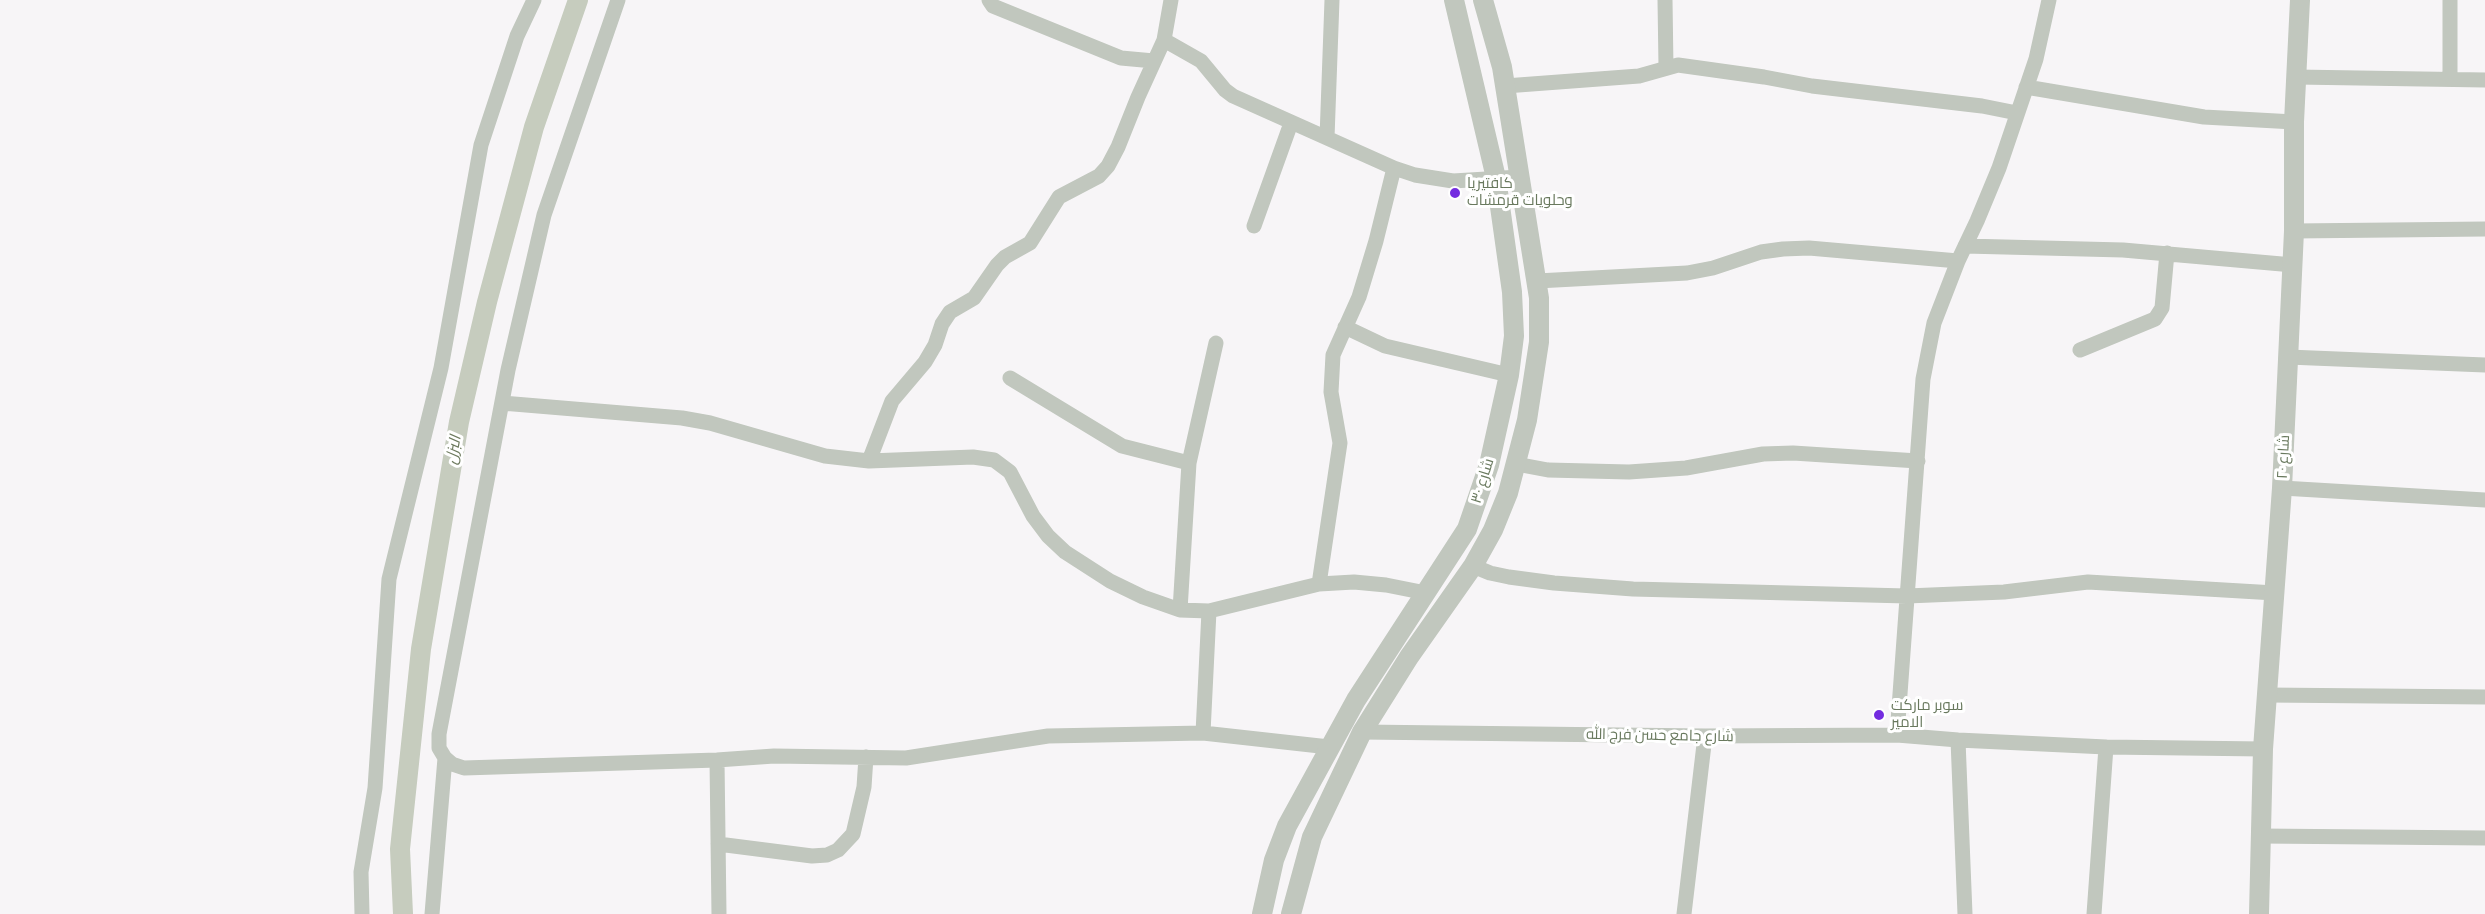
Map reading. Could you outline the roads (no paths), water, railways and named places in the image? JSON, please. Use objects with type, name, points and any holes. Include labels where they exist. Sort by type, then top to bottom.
[{"type":"street","points":[[362,914],[361,872],[375,788],[388,579],[441,368],[482,145],[517,36],[534,0]]},
{"type":"street","points":[[618,0],[544,215],[502,403],[439,734],[439,748],[445,758],[452,764],[464,768],[774,756],[906,758],[1048,736],[1203,733],[1329,747]]},
{"type":"street","points":[[989,0],[993,6],[1121,58],[1154,61]]},
{"type":"street","points":[[869,461],[892,401],[925,362],[950,312],[974,297],[1005,257],[1030,243],[1059,197],[1099,176],[1107,166],[1118,147],[1164,40],[1171,0]]},
{"type":"street","points":[[1328,138],[1332,0]]},
{"type":"street","name":"شارع ٣٠","points":[[1262,914],[1272,870],[1287,826],[1329,747],[1356,700],[1467,529],[1489,465],[1509,375],[1514,336],[1512,292],[1496,178],[1454,0]]},
{"type":"street","name":"شارع ٣٠","points":[[1291,914],[1312,837],[1362,732],[1409,657],[1473,566],[1493,530],[1508,493],[1527,420],[1539,342],[1540,317],[1537,281],[1505,86],[1483,0]]},
{"type":"street","points":[[1665,0],[1666,67]]},
{"type":"street","points":[[1897,735],[1923,379],[1935,323],[1958,261],[1999,168],[2036,58],[2049,0]]},
{"type":"street","name":"شارع ٢٠","points":[[2259,914],[2263,749],[2282,488],[2293,265],[2294,122],[2300,0]]},
{"type":"street","points":[[2450,0],[2450,79]]},
{"type":"street","points":[[1164,40],[1201,61],[1225,90],[1233,96],[1394,168],[1434,179],[1520,177]]},
{"type":"street","points":[[1505,86],[1639,76],[1678,65],[1812,86],[1982,106],[2017,113]]},
{"type":"street","points":[[2296,77],[2485,80]]},
{"type":"street","points":[[2026,87],[2204,117],[2294,122]]},
{"type":"street","points":[[1254,226],[1291,123]]},
{"type":"street","points":[[1319,584],[1340,443],[1331,392],[1332,366],[1337,342],[1359,297],[1394,168]]},
{"type":"street","points":[[2294,231],[2485,229]]},
{"type":"street","points":[[1965,246],[2167,253],[2293,265]]},
{"type":"street","points":[[1537,281],[1687,273],[1713,268],[1761,252],[1783,249],[1809,248],[1958,261]]},
{"type":"street","points":[[2079,350],[2155,319],[2162,308],[2167,253]]},
{"type":"street","points":[[1345,327],[1385,346],[1509,375]]},
{"type":"street","points":[[1180,610],[1189,463],[1216,343]]},
{"type":"street","points":[[2288,357],[2485,365]]},
{"type":"street","points":[[1010,378],[1122,446],[1189,463]]},
{"type":"street","points":[[502,403],[682,418],[710,423],[825,456],[869,461],[974,457],[994,460],[1010,472],[1033,516],[1048,536],[1065,552],[1110,581],[1143,597],[1180,610],[1209,611],[1319,584],[1368,582],[1426,593]]},
{"type":"street","points":[[1516,464],[1548,470],[1629,472],[1686,468],[1763,454],[1793,453],[1918,460]]},
{"type":"street","points":[[2282,488],[2485,500]]},
{"type":"street","points":[[1473,566],[1509,577],[1634,589],[1907,596],[2004,592],[2088,582],[2275,593]]},
{"type":"street","points":[[1203,733],[1209,611]]},
{"type":"street","points":[[2267,695],[2485,697]]},
{"type":"street","name":"شارع جامع حسن فرج الله","points":[[1362,732],[1705,736],[1897,735],[1958,741],[2106,747],[2263,749]]},
{"type":"street","points":[[1684,914],[1705,736]]},
{"type":"street","points":[[1958,741],[1965,914]]},
{"type":"street","points":[[2094,914],[2106,747]]},
{"type":"street","points":[[718,844],[812,856],[827,855],[838,850],[853,834],[864,787],[866,757]]},
{"type":"street","points":[[432,914],[445,758]]},
{"type":"street","points":[[717,760],[719,914]]},
{"type":"street","points":[[2260,836],[2485,838]]},
{"type":"waterway","name":"البزل","points":[[403,914],[400,849],[421,649],[459,422],[487,302],[534,127],[578,0]]},
{"type":"place","name":"كافتيريا وحلويات قرمشات","points":[[1455,193]]},
{"type":"place","name":"سوبر ماركت الامير","points":[[1879,715]]}]
